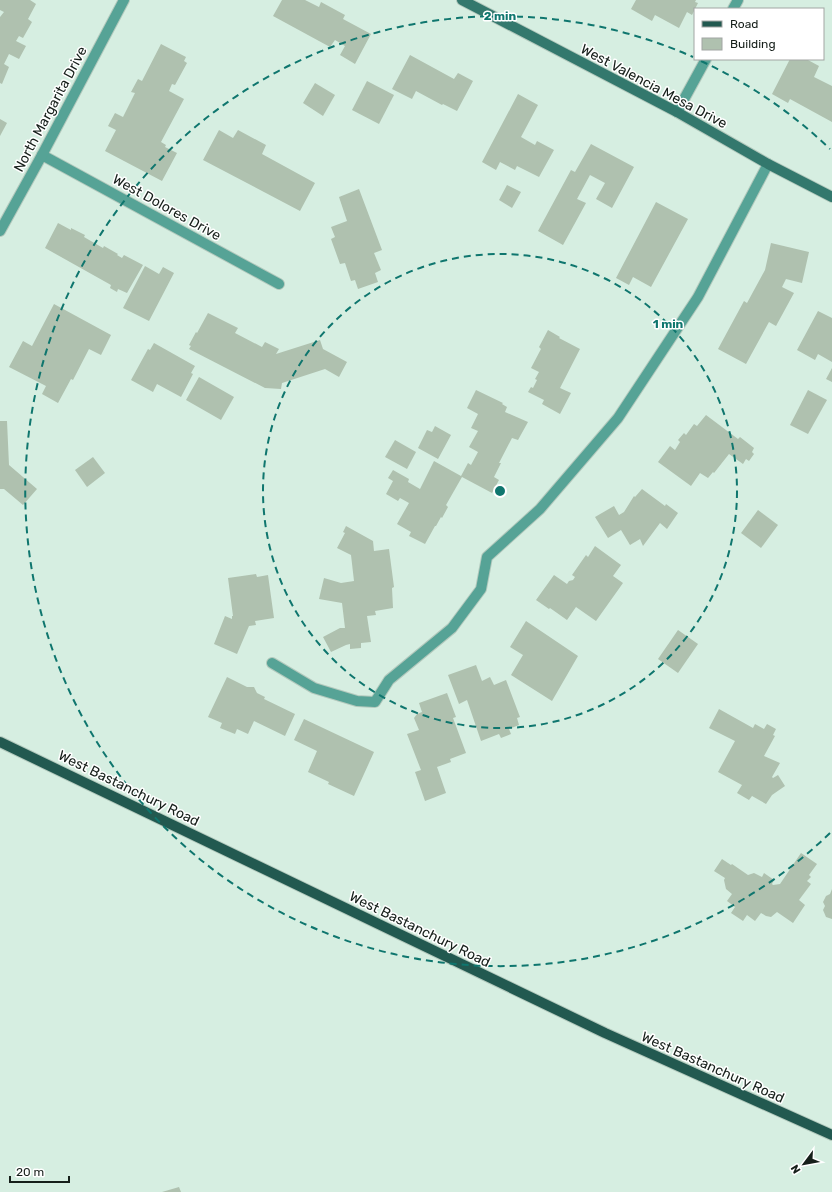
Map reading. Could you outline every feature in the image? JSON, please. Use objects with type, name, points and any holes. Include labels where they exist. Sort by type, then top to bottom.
[{"type":"main road","name":"West Bastanchury Road","points":[[0,742],[605,1034],[832,1135]]},
{"type":"street","name":"North Margarita Drive","points":[[0,231],[124,0]]},
{"type":"street","name":"West Valencia Mesa Drive","points":[[462,0],[677,112],[768,164],[832,197]]},
{"type":"street","points":[[677,112],[705,60]]},
{"type":"street","name":"West Dolores Drive","points":[[42,155],[279,284]]},
{"type":"street","points":[[272,663],[314,688],[357,701],[376,702],[389,680],[452,628],[481,589],[487,557],[540,509],[618,418],[698,297],[768,164]]},
{"type":"building","points":[[0,0],[30,0],[36,4],[28,19],[32,22],[23,38],[19,36],[16,41],[26,46],[19,59],[9,54],[4,64],[9,67],[2,84],[0,83],[0,17],[4,12],[0,10]]},
{"type":"building","points":[[282,0],[305,0],[319,7],[321,2],[345,15],[343,19],[371,34],[355,64],[340,55],[345,46],[335,40],[330,47],[273,16]]},
{"type":"building","points":[[636,0],[696,0],[695,2],[698,3],[694,8],[692,15],[687,12],[679,28],[655,15],[652,21],[631,9]]},
{"type":"building","points":[[161,44],[186,57],[184,61],[187,63],[175,85],[172,84],[169,91],[184,99],[161,142],[166,145],[165,147],[177,153],[162,181],[105,151],[116,130],[108,126],[115,113],[123,117],[135,93],[131,92],[138,79],[142,81]]},
{"type":"building","points":[[410,55],[454,79],[458,73],[473,81],[457,111],[416,91],[412,99],[392,89]]},
{"type":"building","points":[[789,60],[808,60],[819,66],[814,77],[832,86],[832,122],[790,99],[788,103],[772,94]]},
{"type":"building","points":[[367,81],[394,95],[379,124],[352,110]]},
{"type":"building","points":[[315,83],[335,95],[323,116],[303,103]]},
{"type":"building","points":[[518,94],[538,105],[521,137],[535,145],[537,141],[554,150],[539,177],[517,166],[515,170],[500,162],[496,170],[482,162]]},
{"type":"building","points":[[0,119],[7,123],[0,136]]},
{"type":"building","points":[[219,130],[233,138],[238,130],[266,145],[262,154],[315,183],[300,211],[203,160]]},
{"type":"building","points":[[591,144],[634,167],[612,208],[596,199],[605,183],[590,175],[577,199],[586,203],[563,245],[538,231],[571,170],[575,172]]},
{"type":"building","points":[[507,185],[521,192],[512,208],[499,200]]},
{"type":"building","points":[[359,189],[382,250],[374,253],[381,270],[375,273],[378,282],[358,289],[355,280],[351,281],[345,263],[340,264],[331,239],[335,237],[331,227],[347,221],[339,197]]},
{"type":"building","points":[[656,202],[688,219],[651,287],[633,277],[629,285],[616,278]]},
{"type":"building","points":[[58,223],[85,235],[84,237],[103,248],[104,246],[122,258],[124,255],[143,265],[127,293],[118,289],[117,292],[110,288],[111,285],[45,248]]},
{"type":"building","points":[[771,243],[809,252],[802,283],[786,279],[782,287],[794,293],[776,326],[769,322],[746,364],[718,349],[744,301],[747,303],[765,270]]},
{"type":"building","points":[[145,266],[159,274],[163,267],[174,273],[149,321],[123,308]]},
{"type":"building","points":[[54,304],[111,335],[101,355],[89,349],[73,380],[71,379],[58,403],[42,394],[46,386],[9,367],[23,341],[32,346]]},
{"type":"building","points":[[818,311],[832,318],[832,362],[818,354],[815,360],[797,350]]},
{"type":"building","points":[[208,313],[238,328],[235,333],[262,347],[265,342],[279,349],[276,354],[320,340],[323,349],[347,362],[339,377],[325,369],[282,383],[281,389],[265,388],[189,349],[191,346],[189,345]]},
{"type":"building","points":[[548,330],[560,337],[559,338],[580,349],[560,388],[571,393],[560,414],[542,404],[544,400],[528,392],[531,387],[533,388],[537,380],[535,379],[539,372],[531,368],[541,349],[539,347]]},
{"type":"building","points":[[154,343],[195,366],[191,373],[193,374],[181,397],[157,384],[153,392],[131,380],[148,349],[150,350]]},
{"type":"building","points":[[832,368],[832,382],[826,379]]},
{"type":"building","points":[[199,377],[234,397],[221,420],[186,400]]},
{"type":"building","points":[[476,390],[503,403],[502,404],[507,407],[505,412],[528,422],[518,440],[512,438],[499,463],[501,463],[494,477],[499,480],[492,493],[462,477],[446,505],[448,507],[442,518],[441,517],[435,526],[425,544],[409,536],[411,532],[397,524],[409,503],[400,498],[398,501],[386,494],[393,481],[388,478],[393,470],[409,479],[408,482],[420,489],[434,461],[461,476],[468,463],[471,465],[478,452],[469,447],[478,431],[471,428],[478,414],[467,408]]},
{"type":"building","points":[[808,390],[827,400],[808,434],[790,425]]},
{"type":"building","points":[[706,415],[738,439],[740,437],[754,448],[752,452],[754,454],[749,461],[746,459],[743,464],[729,454],[714,473],[713,472],[708,478],[700,473],[691,486],[658,462],[670,446],[675,450],[680,442],[678,440],[684,433],[686,435],[694,424],[697,426]]},
{"type":"building","points":[[0,421],[7,421],[9,465],[37,489],[23,505],[4,489],[0,489]]},
{"type":"building","points":[[435,426],[451,435],[438,459],[418,448],[427,430],[432,432]]},
{"type":"building","points":[[395,440],[416,452],[407,469],[385,457]]},
{"type":"building","points":[[93,457],[105,473],[87,487],[75,470]]},
{"type":"building","points":[[642,489],[665,506],[666,504],[678,513],[667,529],[660,523],[643,546],[640,539],[630,545],[621,530],[608,538],[595,517],[614,506],[619,515],[624,512],[634,496],[635,497]]},
{"type":"building","points":[[758,510],[778,525],[761,548],[741,533]]},
{"type":"building","points":[[346,526],[373,541],[374,551],[389,549],[394,587],[392,588],[393,608],[375,611],[376,615],[367,616],[371,642],[361,643],[361,648],[350,649],[350,644],[331,652],[323,637],[340,628],[345,628],[342,603],[319,599],[324,578],[341,583],[354,581],[351,555],[337,548],[345,533],[343,532]]},
{"type":"building","points":[[595,546],[621,565],[613,576],[623,583],[596,621],[576,607],[567,620],[536,600],[554,575],[567,584],[569,581],[573,580],[575,577],[572,575],[586,555],[588,557]]},
{"type":"building","points":[[256,574],[257,577],[268,575],[274,618],[255,621],[256,625],[249,626],[237,654],[214,644],[225,616],[232,619],[233,616],[228,578]]},
{"type":"building","points":[[526,621],[578,656],[552,701],[511,675],[523,655],[510,647]]},
{"type":"building","points":[[678,630],[698,644],[678,673],[658,659]]},
{"type":"building","points":[[476,665],[482,681],[490,677],[494,685],[506,680],[520,717],[517,718],[519,725],[509,729],[511,734],[501,738],[499,734],[481,741],[467,700],[459,704],[448,675]]},
{"type":"building","points":[[227,677],[247,687],[254,687],[257,693],[265,697],[264,699],[295,714],[285,736],[254,721],[248,734],[237,729],[235,734],[220,728],[222,723],[208,717]]},
{"type":"building","points":[[447,693],[456,717],[453,718],[466,753],[450,759],[451,762],[437,767],[446,793],[425,801],[415,772],[421,770],[407,734],[419,730],[414,718],[417,714],[422,712],[419,703]]},
{"type":"building","points":[[719,709],[753,728],[755,724],[764,729],[767,724],[776,729],[773,735],[775,736],[764,756],[780,763],[772,777],[773,778],[778,775],[785,786],[772,795],[766,804],[752,796],[749,800],[737,793],[742,785],[718,772],[735,741],[709,728]]},
{"type":"building","points":[[304,719],[374,752],[354,796],[328,784],[329,782],[308,772],[317,751],[294,740]]},
{"type":"building","points":[[801,853],[817,864],[809,875],[811,877],[807,881],[811,884],[799,900],[805,905],[793,923],[777,912],[771,917],[761,913],[755,921],[747,915],[743,921],[731,913],[735,907],[727,901],[732,894],[726,889],[725,878],[714,871],[722,859],[748,875],[754,873],[762,877],[764,873],[774,880],[773,885],[780,884]]},
{"type":"building","points":[[832,889],[832,919],[826,917],[823,910],[825,906],[823,902],[826,896],[830,894]]},
{"type":"building","points":[[179,1187],[181,1192],[162,1192]]}]
